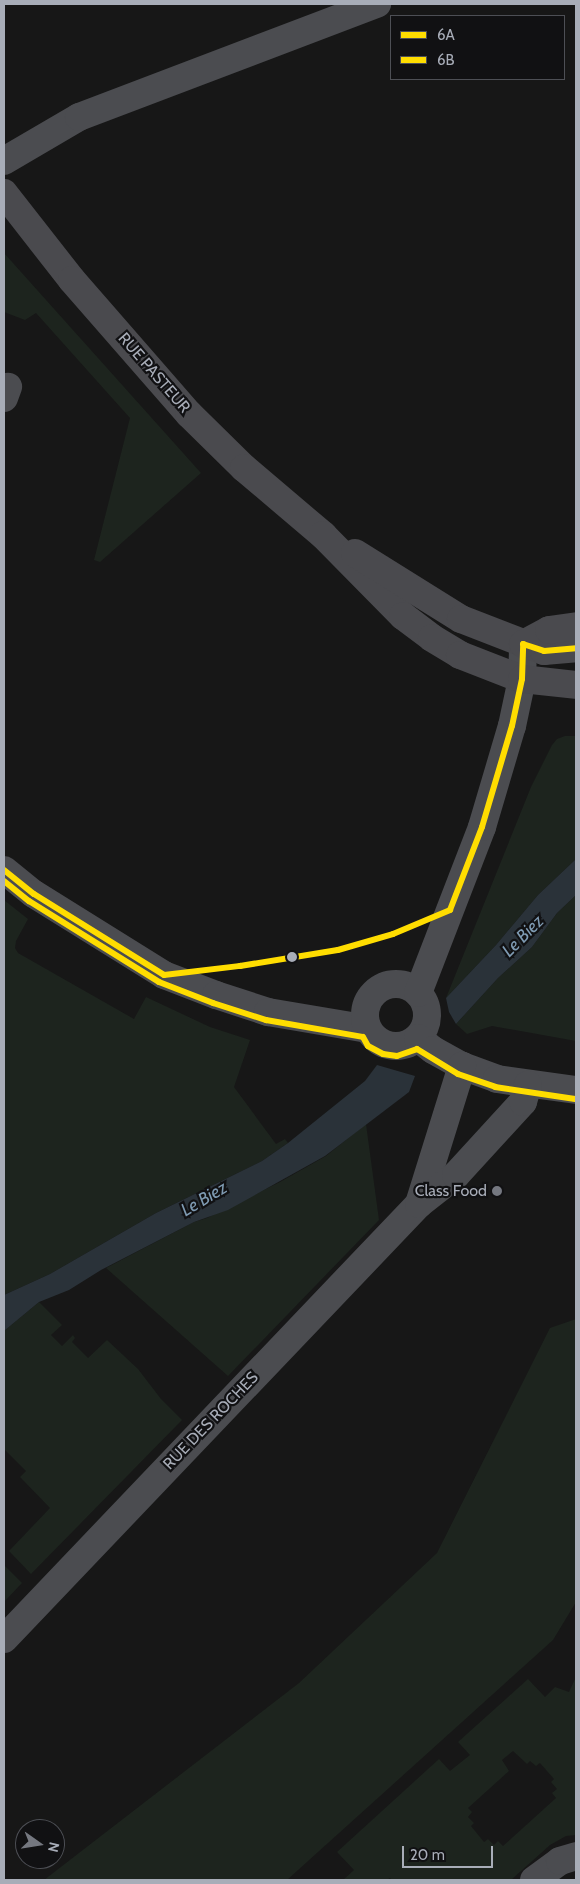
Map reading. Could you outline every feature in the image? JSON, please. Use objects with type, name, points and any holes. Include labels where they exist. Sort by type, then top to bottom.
[{"type":"main road","name":"RUE PASTEUR","points":[[4,193],[72,280],[189,414],[244,468],[323,535],[396,610],[432,638],[460,655],[522,679],[574,686]]},
{"type":"main road","name":"RUE PASTEUR","points":[[323,535],[461,618],[544,651],[576,648]]},
{"type":"main road","points":[[523,644],[549,630],[576,626]]},
{"type":"street","points":[[4,161],[79,117],[377,4]]},
{"type":"street","points":[[418,993],[482,827],[512,726],[522,679],[523,644]]},
{"type":"street","points":[[4,870],[34,894],[164,975],[268,1012],[368,1029]]},
{"type":"street","points":[[396,983],[408,986],[418,993],[425,1004],[427,1016],[424,1028],[418,1038],[408,1044],[390,1046],[374,1038],[368,1029],[364,1017],[366,1004],[373,994],[383,986],[396,983]]},
{"type":"street","points":[[418,1038],[434,1050],[462,1066],[497,1078],[528,1085],[576,1090]]},
{"type":"street","name":"RUE DES ROCHES","points":[[418,1204],[462,1066]]},
{"type":"street","name":"RUE DES ROCHES","points":[[4,1639],[418,1204],[456,1175],[523,1102],[528,1085]]},
{"type":"street","points":[[534,1880],[560,1861],[576,1856]]},
{"type":"shaded area","points":[[4,253],[201,473],[100,562],[94,560],[130,418],[36,313],[25,320],[4,312]]},
{"type":"shaded area","points":[[565,736],[576,736],[576,859],[538,895],[496,945],[446,998],[531,787],[552,745],[557,739]]},
{"type":"shaded area","points":[[576,895],[576,1041],[492,1026],[467,1034],[456,1024],[498,978],[532,947],[557,913]]},
{"type":"shaded area","points":[[4,900],[28,919],[16,941],[15,948],[18,953],[134,1019],[146,997],[210,1027],[250,1040],[234,1087],[276,1144],[285,1139],[288,1143],[262,1161],[156,1213],[50,1274],[4,1295]]},
{"type":"shaded area","points":[[366,1124],[379,1220],[228,1376],[106,1268],[194,1222],[207,1218],[280,1182],[326,1156]]},
{"type":"shaded area","points":[[39,1302],[62,1325],[51,1335],[62,1346],[73,1335],[75,1338],[72,1342],[88,1358],[107,1340],[138,1369],[161,1399],[182,1420],[31,1574],[9,1551],[50,1508],[20,1477],[26,1471],[4,1449],[4,1331]]},
{"type":"shaded area","points":[[576,1319],[576,1602],[553,1640],[287,1880],[44,1880],[58,1869],[65,1869],[65,1864],[299,1683],[437,1553],[550,1328]]},
{"type":"shaded area","points":[[4,1565],[22,1583],[4,1602]]},
{"type":"shaded area","points":[[528,1679],[545,1697],[555,1687],[569,1692],[575,1679],[576,1835],[566,1836],[550,1845],[511,1880],[392,1880],[390,1878],[387,1880],[343,1880],[354,1870],[337,1852],[439,1759],[450,1771],[470,1755],[458,1742]],"holes":[[[513,1751],[527,1764],[530,1761],[536,1766],[540,1763],[554,1779],[551,1782],[557,1789],[552,1793],[556,1798],[503,1846],[498,1841],[494,1845],[488,1839],[484,1842],[471,1826],[474,1823],[468,1817],[472,1812],[468,1808],[509,1771],[502,1760]]]},
{"type":"water","name":"Le Biez","points":[[576,859],[576,895],[557,913],[532,947],[498,978],[456,1024],[449,1012],[446,998],[496,945],[538,895]]},
{"type":"water","name":"Le Biez","points":[[377,1065],[415,1076],[409,1092],[325,1156],[228,1210],[194,1222],[101,1270],[69,1290],[39,1302],[4,1331],[4,1295],[50,1274],[156,1213],[262,1161],[288,1143],[365,1081]]},
{"type":"transit line","name":"6A","points":[[4,870],[34,894],[164,975],[240,966],[338,950],[393,934],[450,910],[482,827],[512,726],[522,679],[523,644],[544,651],[576,648]]},
{"type":"transit line","name":"6B","points":[[4,881],[29,901],[159,982],[213,1003],[266,1020],[363,1037],[368,1046],[383,1054],[397,1056],[417,1049],[458,1074],[495,1087],[575,1099]]},
{"type":"place","name":"Class Food","points":[[497,1191]]}]
